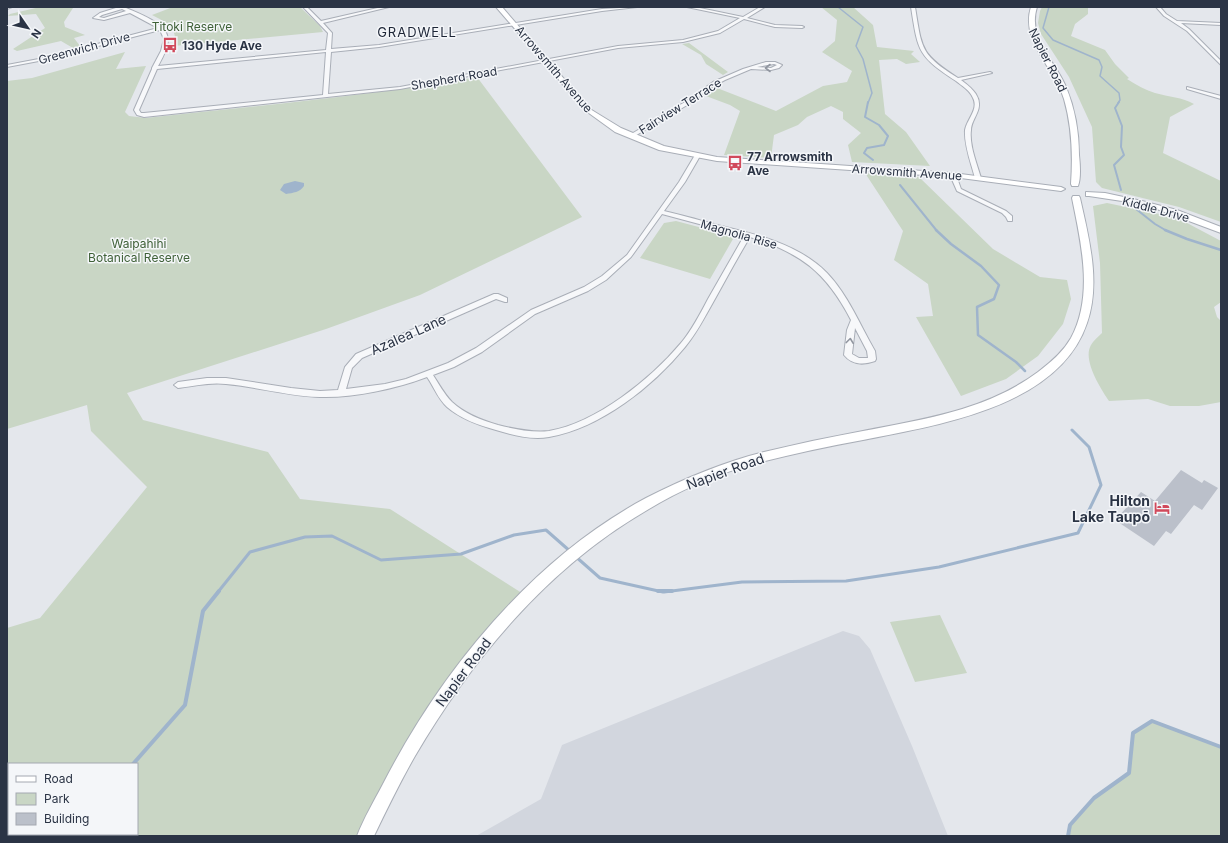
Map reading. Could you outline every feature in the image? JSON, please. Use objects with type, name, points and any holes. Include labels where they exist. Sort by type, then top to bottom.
[{"type":"main road","name":"Arrowsmith Avenue","points":[[499,7],[588,110],[609,125],[631,136],[662,148],[697,156],[953,175],[1061,189]]},
{"type":"main road","name":"Napier Road","points":[[1034,7],[1030,17],[1032,31],[1062,85],[1071,109],[1076,167],[1075,184]]},
{"type":"main road","points":[[1075,184],[1085,188],[1089,194],[1086,198],[1076,198],[1064,194],[1061,189],[1063,185],[1075,184]]},
{"type":"main road","name":"Kiddle Drive","points":[[1089,194],[1151,206],[1193,219],[1221,230]]},
{"type":"main road","name":"Napier Road","points":[[365,836],[408,753],[440,702],[471,660],[524,600],[596,536],[632,512],[692,482],[749,461],[811,446],[935,421],[979,409],[1002,400],[1019,391],[1040,377],[1058,362],[1076,338],[1087,310],[1089,298],[1088,267],[1076,198]]},
{"type":"street","points":[[305,7],[330,33],[325,96]]},
{"type":"street","points":[[321,22],[387,7]]},
{"type":"street","points":[[154,68],[401,43],[602,10],[635,7]]},
{"type":"street","points":[[689,7],[775,26],[802,27]]},
{"type":"street","name":"Shepherd Road","points":[[154,68],[136,110],[144,115],[406,87],[618,48],[703,37],[718,32],[763,7]]},
{"type":"street","points":[[913,7],[921,48],[925,54],[930,61],[971,91],[977,101],[976,109],[968,129],[978,178]]},
{"type":"street","points":[[1158,7],[1165,15],[1188,30],[1221,64]]},
{"type":"street","points":[[128,12],[104,19],[95,18],[121,8],[148,19],[161,28],[166,39],[163,51],[154,68]]},
{"type":"street","points":[[109,12],[116,15]]},
{"type":"street","points":[[1175,22],[1221,24]]},
{"type":"street","name":"Greenwich Drive","points":[[7,66],[44,59],[161,28]]},
{"type":"street","name":"Fairview Terrace","points":[[631,136],[693,99],[709,86],[752,68],[771,63],[776,63],[780,66],[771,69],[752,68]]},
{"type":"street","points":[[956,80],[990,73]]},
{"type":"street","points":[[1190,88],[1221,98]]},
{"type":"street","points":[[178,385],[207,381],[226,381],[291,391],[320,394],[341,393],[385,387],[429,374],[451,365],[480,350],[533,312],[586,289],[604,278],[629,256],[682,182],[697,156]]},
{"type":"street","points":[[953,175],[959,190],[1004,212],[1009,216],[1010,220]]},
{"type":"street","name":"Magnolia Rise","points":[[661,212],[748,235],[786,248],[818,268],[835,286],[871,351],[872,359],[867,361],[858,361],[848,355],[851,330],[854,321]]},
{"type":"street","points":[[429,374],[440,393],[449,403],[471,419],[485,425],[530,435],[548,434],[569,430],[594,418],[615,405],[654,376],[670,360],[691,335],[748,235]]},
{"type":"street","name":"Azalea Lane","points":[[341,393],[349,367],[359,356],[495,292],[505,300]]},
{"type":"shaded area","points":[[843,631],[859,636],[870,649],[912,746],[948,836],[476,836],[541,799],[562,745]]},
{"type":"green space","points":[[40,7],[78,7],[73,8],[64,22],[65,27],[85,35],[74,38],[80,46],[73,48],[61,41],[17,51],[13,49],[45,28],[36,14],[8,16],[10,14]]},
{"type":"green space","name":"Titoki Reserve","points":[[173,7],[300,7],[320,26],[323,32],[173,46],[175,35],[173,31],[166,23],[152,15]]},
{"type":"green space","points":[[821,7],[853,7],[873,25],[877,47],[914,51],[911,54],[920,62],[906,64],[897,59],[879,60],[885,114],[906,132],[930,166],[852,162],[848,145],[861,133],[843,119],[843,112],[831,106],[807,117],[798,125],[774,135],[771,158],[724,155],[740,111],[730,105],[706,96],[717,88],[776,111],[823,86],[847,82],[852,71],[822,52],[835,41],[837,20]]},
{"type":"green space","points":[[1042,7],[1088,7],[1088,14],[1075,24],[1071,36],[1105,50],[1115,64],[1129,78],[1127,79],[1137,85],[1155,93],[1180,98],[1194,104],[1170,117],[1163,153],[1221,181],[1221,222],[1179,207],[1102,188],[1096,182],[1092,127],[1069,77],[1041,34],[1038,23]]},
{"type":"green space","points":[[689,43],[728,72],[723,75],[706,64],[701,55],[682,44]]},
{"type":"green space","name":"Waipahihi Botanical Reserve","points":[[125,52],[116,69],[146,66],[125,112],[129,116],[146,118],[354,95],[477,77],[582,217],[420,295],[326,329],[127,393],[143,420],[268,452],[300,499],[390,509],[525,595],[479,646],[364,836],[7,836],[7,628],[40,618],[147,487],[91,431],[87,405],[7,429],[7,81],[32,78]]},
{"type":"green space","points":[[865,173],[919,177],[993,249],[1040,277],[1067,280],[1071,299],[1063,324],[1038,356],[1006,379],[961,396],[916,317],[933,316],[928,284],[894,260],[903,231]]},
{"type":"green space","points":[[1107,203],[1169,216],[1187,223],[1221,241],[1221,302],[1214,307],[1217,317],[1221,321],[1221,402],[1199,406],[1170,406],[1148,399],[1109,401],[1102,389],[1091,366],[1089,351],[1094,340],[1102,333],[1100,263],[1093,206]]},
{"type":"green space","points":[[676,221],[729,235],[733,239],[710,279],[640,258],[664,223]]},
{"type":"green space","points":[[940,615],[967,673],[915,682],[890,622]]},
{"type":"green space","points":[[1152,721],[1221,747],[1221,836],[1068,836],[1070,825],[1094,798],[1129,773],[1133,733]]},
{"type":"water","points":[[295,181],[304,183],[304,186],[298,191],[289,194],[286,194],[280,190],[284,184]]},
{"type":"building","name":"Hilton Lake Taupō","points":[[1181,470],[1202,483],[1204,480],[1218,488],[1202,510],[1194,505],[1171,534],[1166,531],[1154,546],[1115,520],[1141,492],[1155,501]]},
{"type":"waterway","points":[[838,7],[863,27],[856,46],[863,59],[872,93],[868,103]]},
{"type":"waterway","points":[[1049,7],[1043,28],[1053,40],[1099,60],[1102,67],[1100,76],[1119,93],[1120,100],[1118,103]]},
{"type":"waterway","points":[[868,102],[865,117],[879,125],[888,136],[884,145],[867,148],[864,153],[873,160]]},
{"type":"waterway","points":[[1119,102],[1115,108],[1122,126],[1121,147],[1124,155],[1114,165],[1121,190]]},
{"type":"waterway","points":[[900,185],[937,231]]},
{"type":"waterway","points":[[1136,209],[1166,230]]},
{"type":"waterway","points":[[1166,230],[1221,250]]},
{"type":"waterway","points":[[937,231],[951,244],[981,266],[999,285],[994,299],[977,307],[978,335],[1016,362],[1025,371]]},
{"type":"waterway","points":[[672,591],[742,582],[846,581],[939,567],[1078,533],[1101,485],[1089,447],[1072,430]]},
{"type":"waterway","points":[[218,592],[250,552],[305,537],[332,536],[381,560],[461,554],[514,535],[546,530],[571,552]]},
{"type":"waterway","points":[[575,556],[600,578],[658,591]]},
{"type":"waterway","points":[[134,763],[185,705],[203,611],[219,591]]},
{"type":"waterway","points":[[658,591],[672,591]]},
{"type":"waterway","points":[[658,591],[663,592]]},
{"type":"waterway","points":[[664,592],[672,591]]},
{"type":"waterway","points":[[1068,836],[1070,825],[1094,798],[1129,773],[1133,733],[1152,721],[1221,747]]},
{"type":"place","name":"130 Hyde Ave","points":[[170,45]]},
{"type":"place","name":"77 Arrowsmith Ave","points":[[735,163]]},
{"type":"place","name":"Hilton Lake Taupō","points":[[1162,508]]},
{"type":"district","name":"GRADWELL","points":[[417,32]]}]
